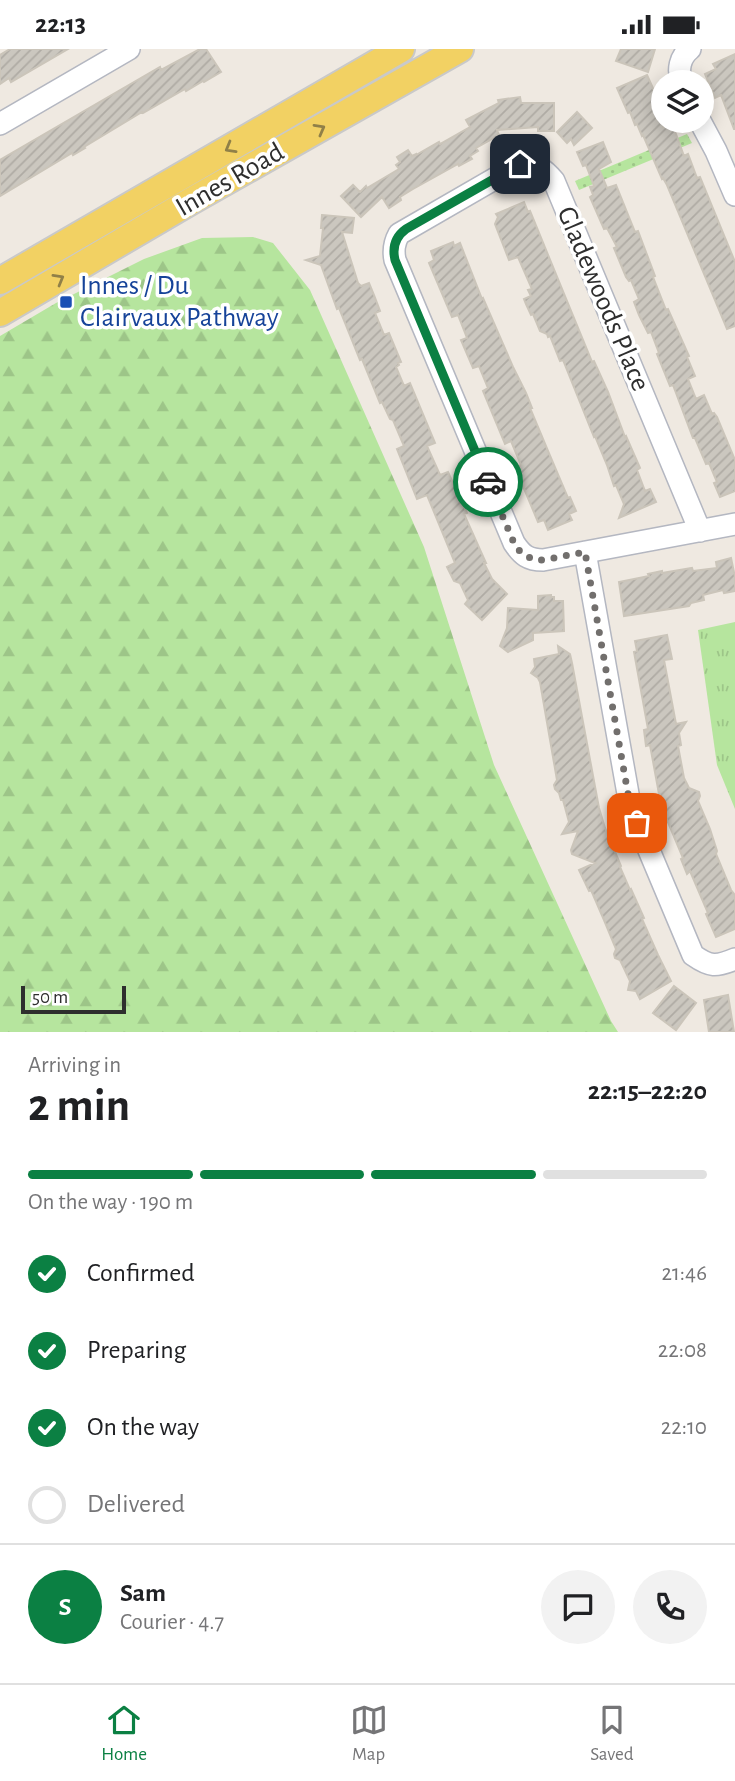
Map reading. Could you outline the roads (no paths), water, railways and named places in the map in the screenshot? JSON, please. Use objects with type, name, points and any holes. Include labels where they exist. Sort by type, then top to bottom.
[{"type":"main road","name":"Innes Road","points":[[0,281],[401,49]]},
{"type":"main road","name":"Innes Road","points":[[0,313],[460,49]]},
{"type":"street","points":[[0,124],[129,49]]},
{"type":"street","points":[[680,70],[681,62],[690,49]]},
{"type":"street","points":[[706,133],[735,195]]},
{"type":"street","name":"Gladewoods Place","points":[[700,531],[554,181],[544,169],[531,163],[520,164],[399,234],[394,243],[395,260],[514,543],[521,553],[534,560],[543,560],[700,531],[735,524]]},
{"type":"street","points":[[585,552],[630,805],[693,954],[703,962],[713,965],[721,965],[735,959]]},
{"type":"place","name":"Innes / Du Clairvaux Pathway","points":[[66,302]]}]
